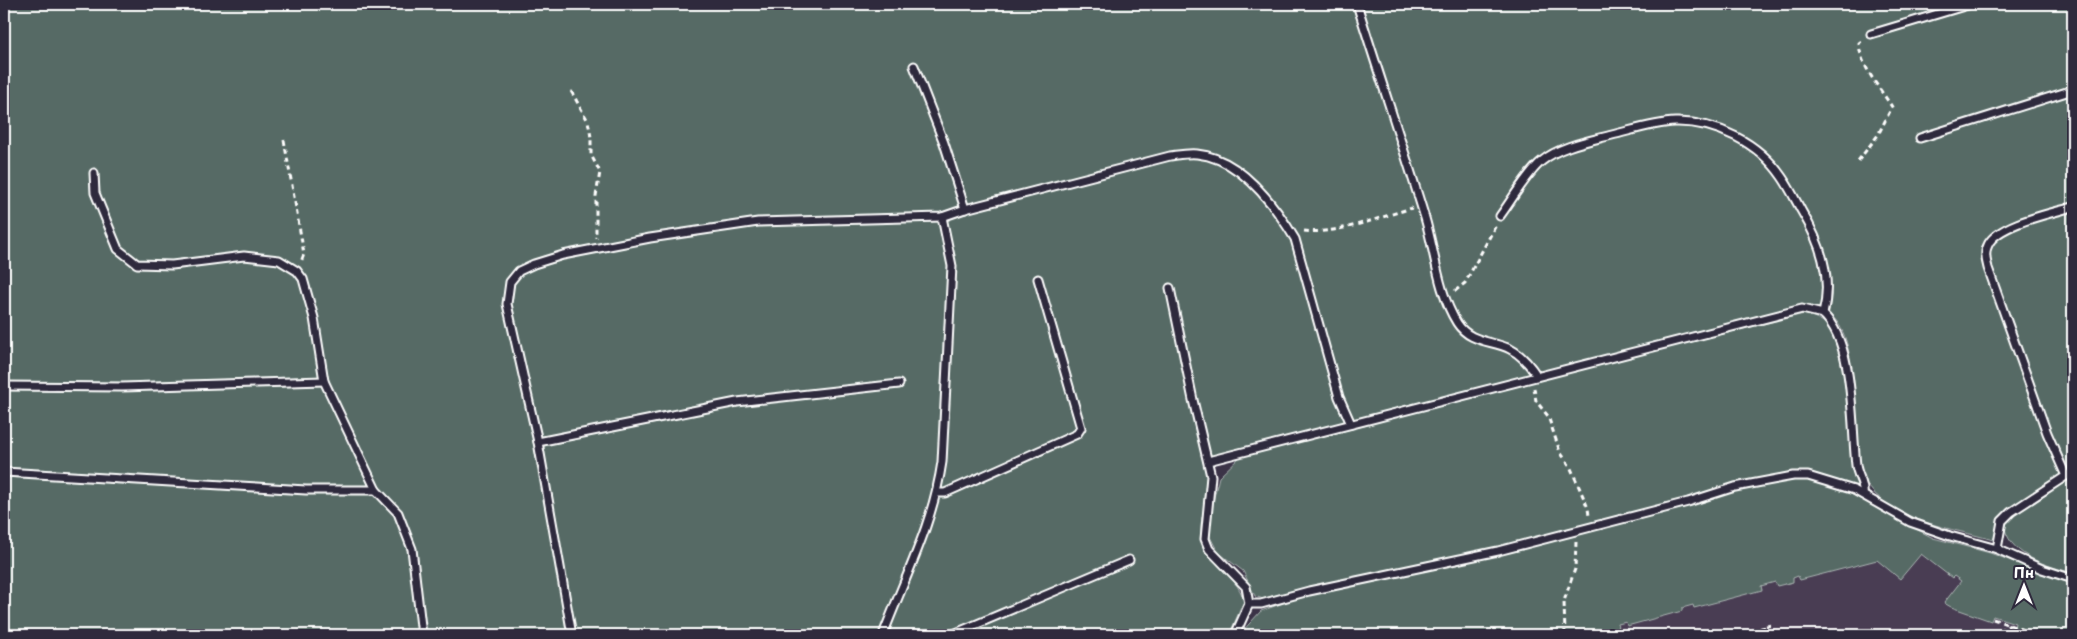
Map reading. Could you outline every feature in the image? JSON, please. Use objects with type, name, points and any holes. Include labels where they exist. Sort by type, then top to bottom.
[{"type":"lane","points":[[1356,4],[1421,206],[1452,315],[1459,326],[1472,338],[1512,350],[1527,361],[1537,376]]},
{"type":"lane","points":[[1871,34],[1971,4]]},
{"type":"lane","points":[[914,66],[944,143],[965,210]]},
{"type":"lane","points":[[1920,138],[2073,90]]},
{"type":"lane","points":[[1500,216],[1541,162],[1556,152],[1588,141],[1656,124],[1674,122],[1711,126],[1738,137],[1756,150],[1781,175],[1805,216],[1824,260],[1828,281],[1823,314]]},
{"type":"lane","points":[[572,635],[538,442],[507,304],[510,282],[518,271],[563,255],[706,228],[758,222],[942,217],[1170,156],[1195,153],[1213,157],[1236,169],[1257,189],[1291,232],[1303,264],[1338,397],[1351,424]]},
{"type":"lane","points":[[94,174],[95,193],[118,249],[137,264],[172,265],[244,256],[279,260],[297,271],[303,279],[314,318],[324,381],[376,490],[398,513],[412,550],[422,635]]},
{"type":"lane","points":[[1997,549],[2002,521],[2011,512],[2070,475],[2047,432],[2012,338],[1985,256],[1988,244],[2003,232],[2018,224],[2073,207]]},
{"type":"lane","points":[[883,635],[921,545],[938,493],[942,462],[952,266],[942,217]]},
{"type":"lane","points":[[938,493],[945,493],[1077,434],[1081,428],[1038,279]]},
{"type":"lane","points":[[1170,288],[1212,480],[1205,539],[1209,549],[1246,587],[1249,604],[1235,635]]},
{"type":"lane","points":[[1208,461],[1802,309],[1823,314],[1832,322],[1844,352],[1856,468],[1864,488],[1863,494]]},
{"type":"lane","points":[[4,386],[122,387],[324,381]]},
{"type":"lane","points":[[538,442],[737,402],[899,384]]},
{"type":"lane","points":[[4,472],[306,490],[376,490]]},
{"type":"lane","points":[[1249,604],[1261,604],[1309,591],[1498,551],[1688,502],[1736,487],[1793,476],[1808,476],[1863,494],[1910,522],[1950,536],[1997,549],[2042,569],[2073,579]]},
{"type":"lane","points":[[951,635],[1129,560]]},
{"type":"path","points":[[1858,161],[1887,120],[1892,107],[1864,64],[1860,52],[1859,43],[1871,34]]},
{"type":"path","points":[[571,91],[588,121],[591,137],[591,155],[600,172],[596,196],[596,250]]},
{"type":"path","points":[[284,140],[304,254],[297,271]]},
{"type":"path","points":[[1291,232],[1316,233],[1332,230],[1421,206]]},
{"type":"path","points":[[1446,297],[1465,284],[1484,252],[1500,216]]},
{"type":"path","points":[[1537,376],[1533,392],[1536,401],[1548,416],[1560,452],[1570,466],[1592,521],[1580,530],[1576,543],[1575,569],[1565,595],[1565,635]]},
{"type":"path","points":[[1993,619],[2014,625],[2014,628],[2037,635]]},
{"type":"path","points":[[1734,635],[1773,624]]},
{"type":"path","points":[[1991,635],[2010,624]]},
{"type":"shaded area","points":[[1911,532],[2073,627],[2073,635],[1520,635]]},
{"type":"green space","points":[[4,4],[2073,4],[2073,204],[1990,236],[1985,264],[1992,291],[2044,433],[2062,470],[2058,477],[2004,513],[1993,540],[1926,522],[1894,508],[1868,486],[1859,466],[1855,440],[1852,378],[1848,349],[1839,325],[1824,310],[1798,306],[1203,458],[1208,485],[1201,536],[1212,559],[1233,580],[1244,601],[1229,635],[4,635]]},
{"type":"green space","points":[[2073,209],[2073,470],[2069,472],[2041,409],[1988,261],[1987,251],[1995,242],[2015,228]]},
{"type":"green space","points":[[1804,314],[1825,323],[1830,329],[1837,345],[1846,382],[1854,478],[1860,491],[1805,474],[1590,523],[1533,540],[1263,599],[1255,596],[1243,571],[1218,552],[1208,533],[1208,522],[1219,477],[1241,456],[1364,426],[1431,406]]},
{"type":"green space","points":[[2073,476],[2073,573],[2033,559],[2023,553],[2009,539],[2005,529],[2007,521],[2014,514],[2034,503]]},
{"type":"green space","points":[[1807,480],[1845,491],[1933,538],[1990,553],[2073,584],[2073,635],[2040,635],[2014,628],[2015,623],[1993,616],[1991,621],[1951,607],[1944,603],[1961,581],[1954,576],[1952,578],[1921,554],[1900,579],[1877,560],[1800,580],[1798,576],[1793,578],[1793,582],[1777,586],[1775,582],[1761,586],[1762,590],[1694,608],[1693,605],[1682,608],[1682,611],[1627,626],[1626,622],[1618,624],[1619,628],[1592,635],[1239,635],[1261,611],[1303,596],[1492,555],[1683,508],[1721,494],[1785,481]]}]
